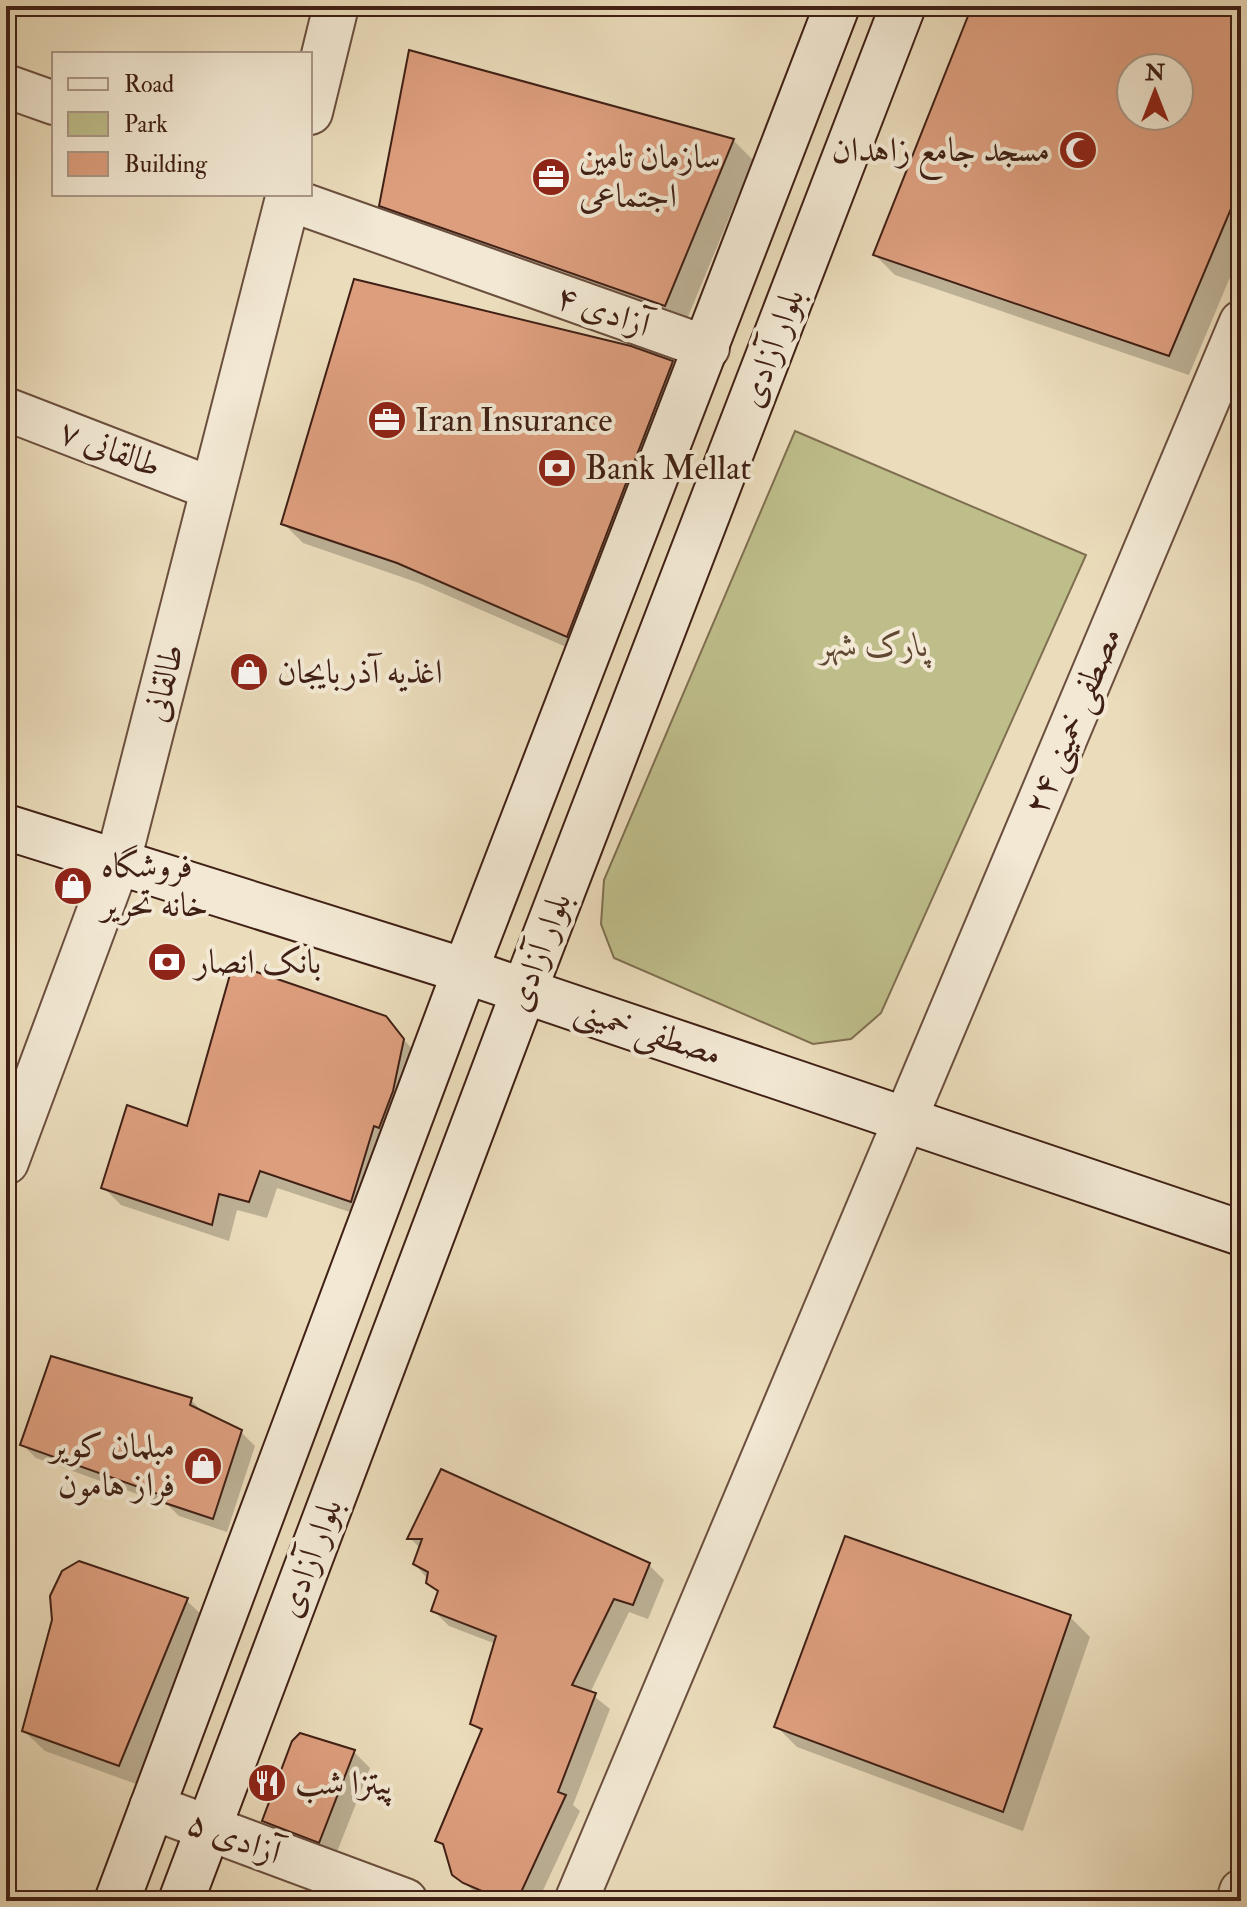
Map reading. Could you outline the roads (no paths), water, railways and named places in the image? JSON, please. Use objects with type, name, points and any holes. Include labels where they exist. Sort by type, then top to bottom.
[{"type":"main road","points":[[312,104],[336,6]]},
{"type":"main road","name":"بلوار آزادی","points":[[117,1901],[465,971],[708,348],[837,6]]},
{"type":"main road","name":"بلوار آزادی","points":[[181,1901],[524,991],[903,6]]},
{"type":"main road","name":"طالقانی","points":[[6,1162],[118,861],[288,197]]},
{"type":"main road","name":"مصطفی خمینی","points":[[6,827],[465,971],[1241,1233]]},
{"type":"main road","name":"آزادی ۵","points":[[152,1807],[405,1901]]},
{"type":"street","points":[[6,86],[52,102]]},
{"type":"street","name":"آزادی ۴","points":[[288,197],[708,348]]},
{"type":"street","name":"مصطفی خمینی ۲۴","points":[[576,1901],[1241,322]]},
{"type":"street","name":"طالقانی ۷","points":[[6,409],[213,489]]},
{"type":"street","points":[[1238,1901],[1241,1891]]},
{"type":"place","name":"مسجد جامع زاهدان","points":[[1078,150]]},
{"type":"place","name":"سازمان تامین اجتماعی","points":[[551,177]]},
{"type":"place","name":"Iran Insurance","points":[[387,420]]},
{"type":"place","name":"Bank Mellat","points":[[557,468]]},
{"type":"place","name":"اغذیه آذربایجان","points":[[249,672]]},
{"type":"place","name":"فروشگاه خانه تحریر","points":[[73,886]]},
{"type":"place","name":"بانک انصار","points":[[167,962]]},
{"type":"place","name":"مبلمان کویر فراز هامون","points":[[203,1466]]},
{"type":"place","name":"پیتزا شب","points":[[267,1783]]},
{"type":"park label","name":"پارک شهر","points":[[874,645]]}]
